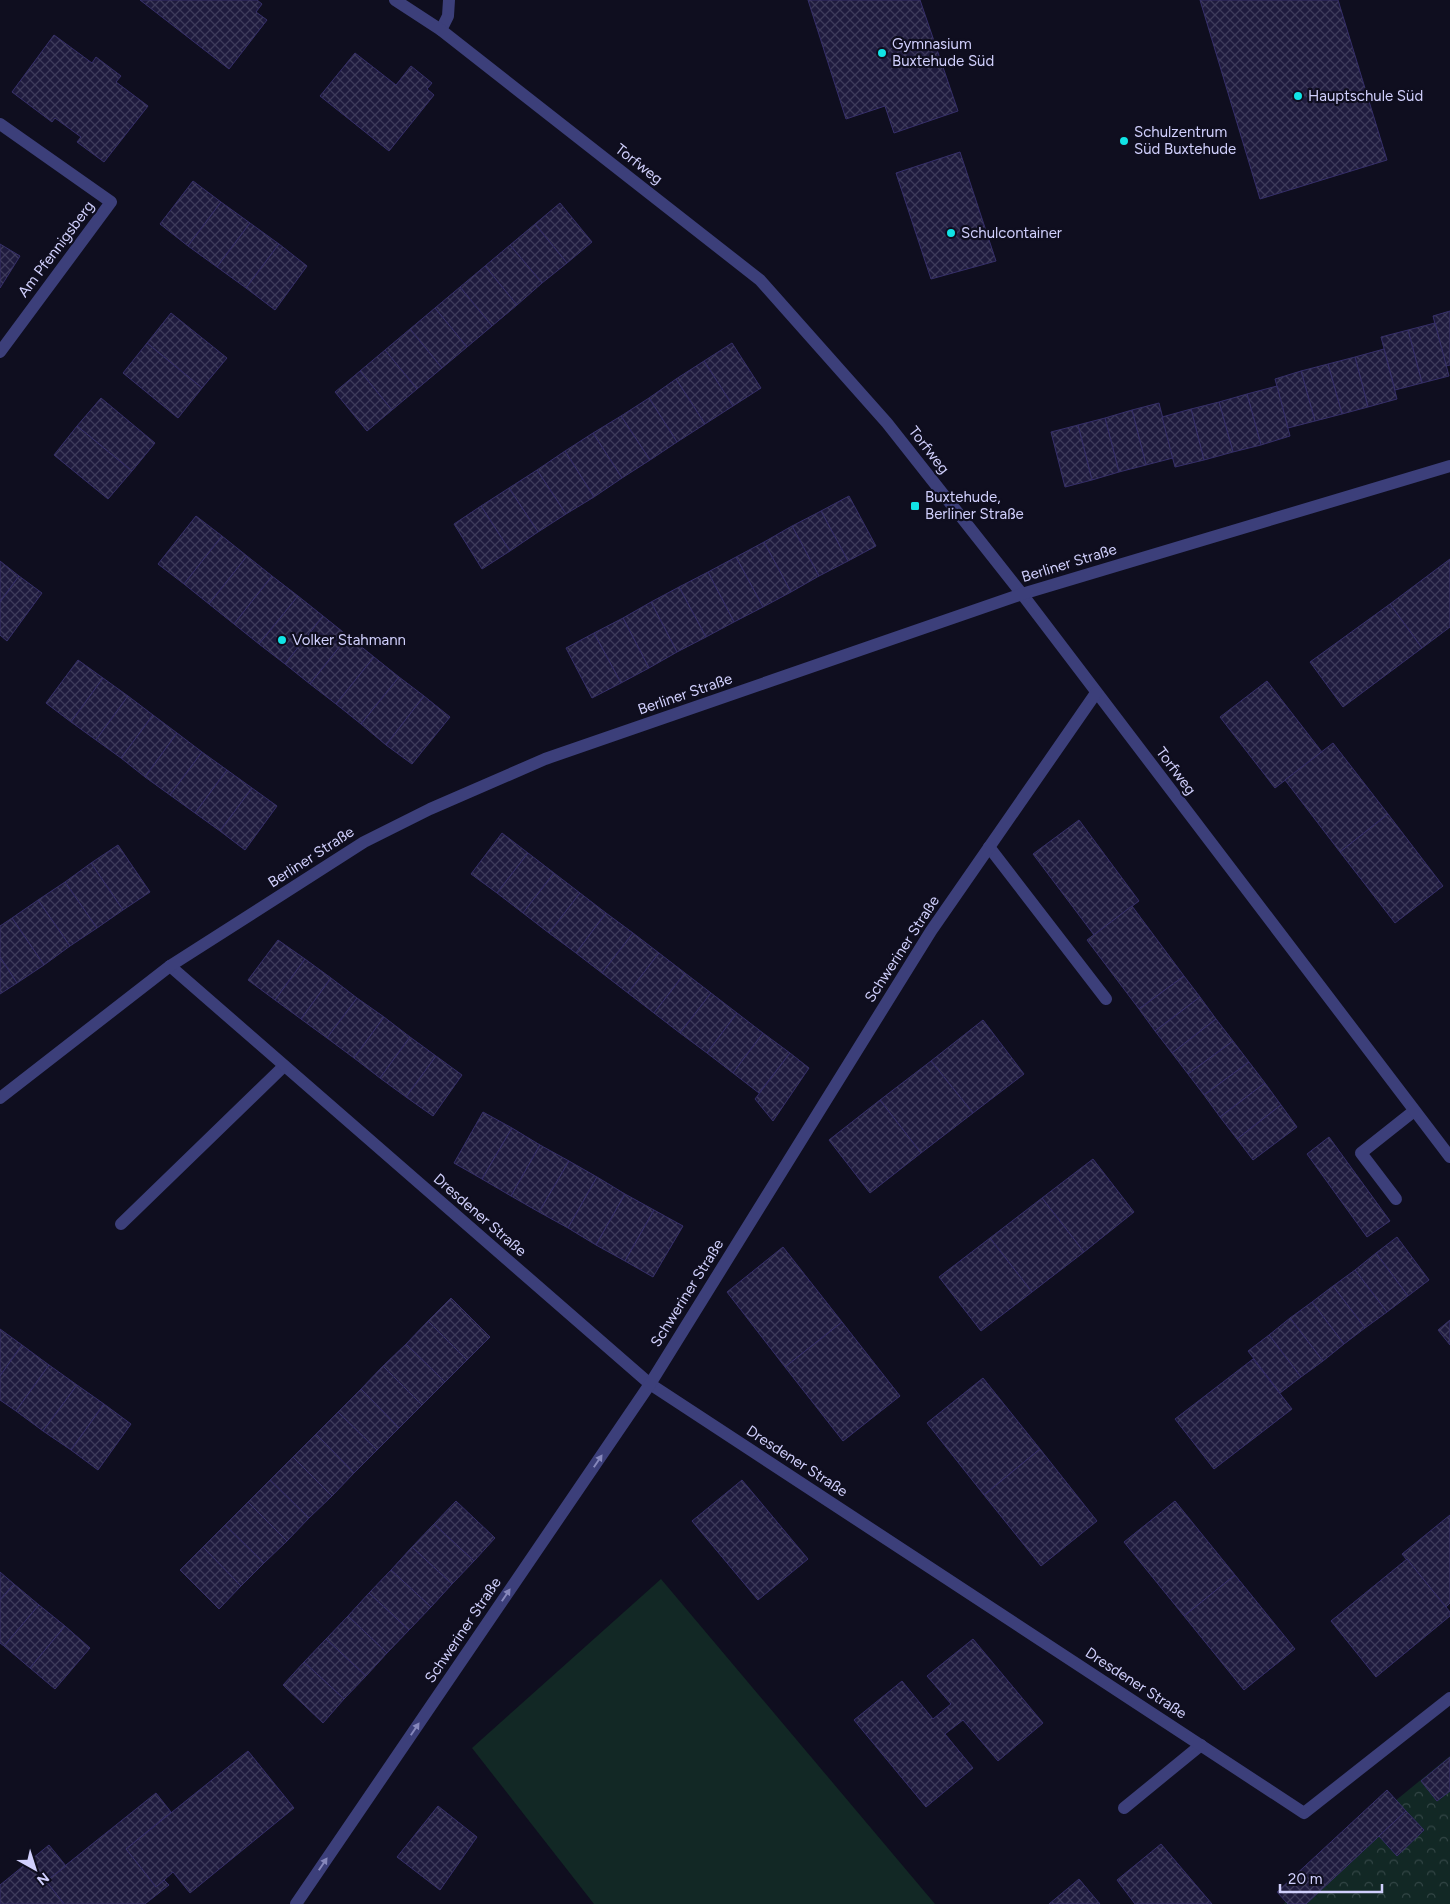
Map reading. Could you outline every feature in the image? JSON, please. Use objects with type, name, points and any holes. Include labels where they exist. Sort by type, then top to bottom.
[{"type":"street","name":"Torfweg","points":[[395,0],[441,30],[760,280],[887,423],[1022,594],[1450,1157]]},
{"type":"street","points":[[441,30],[448,16],[449,0]]},
{"type":"street","name":"Am Pfennigsberg","points":[[0,124],[111,202],[0,352]]},
{"type":"street","name":"Berliner Straße","points":[[0,1098],[170,966],[364,842],[430,808],[545,759],[1022,594],[1450,466]]},
{"type":"street","name":"Schweriner Straße","points":[[296,1904],[650,1384],[922,944],[1096,693]]},
{"type":"street","points":[[989,847],[1106,999]]},
{"type":"street","name":"Dresdener Straße","points":[[170,966],[650,1384],[1304,1813],[1450,1698]]},
{"type":"street","points":[[121,1224],[284,1066]]},
{"type":"street","points":[[1396,1199],[1361,1153],[1414,1111]]},
{"type":"street","points":[[1124,1808],[1201,1745]]},
{"type":"green space","points":[[661,1579],[935,1904],[594,1904],[472,1748]]},
{"type":"green space","points":[[1450,1756],[1450,1904],[1284,1904],[1306,1874]]},
{"type":"building","points":[[140,0],[257,0],[262,4],[256,12],[267,20],[229,69]]},
{"type":"building","name":"Gymnasium Buxtehude Süd","points":[[808,0],[920,0],[958,111],[894,133],[885,106],[846,119]]},
{"type":"building","name":"Hauptschule Süd","points":[[1200,0],[1338,0],[1387,160],[1260,199]]},
{"type":"building","points":[[54,35],[92,63],[96,57],[121,76],[116,82],[148,106],[104,162],[77,142],[81,137],[55,118],[52,122],[12,92]]},
{"type":"building","points":[[355,53],[396,85],[411,66],[432,83],[427,89],[434,95],[389,151],[320,96]]},
{"type":"building","name":"Schulcontainer","points":[[960,152],[996,261],[931,279],[896,173]]},
{"type":"building","points":[[193,181],[221,202],[188,246],[160,224]]},
{"type":"building","points":[[221,202],[250,223],[217,267],[188,246]]},
{"type":"building","points":[[560,203],[592,242],[567,263],[535,224]]},
{"type":"building","points":[[250,223],[279,244],[246,288],[217,267]]},
{"type":"building","points":[[535,224],[567,263],[542,283],[510,245]]},
{"type":"building","points":[[0,244],[20,256],[0,288]]},
{"type":"building","points":[[279,244],[307,266],[275,310],[246,288]]},
{"type":"building","points":[[510,245],[542,283],[517,305],[485,266]]},
{"type":"building","points":[[485,266],[517,305],[492,326],[460,287]]},
{"type":"building","points":[[460,287],[492,326],[467,347],[435,308]]},
{"type":"building","points":[[435,308],[467,347],[442,368],[410,329]]},
{"type":"building","points":[[1450,311],[1450,365],[1446,366],[1433,316]]},
{"type":"building","points":[[171,313],[227,358],[202,388],[147,343]]},
{"type":"building","points":[[1435,323],[1449,376],[1422,383],[1408,330]]},
{"type":"building","points":[[410,329],[442,368],[417,389],[385,350]]},
{"type":"building","points":[[1408,330],[1422,383],[1395,390],[1381,337]]},
{"type":"building","points":[[147,343],[202,388],[178,418],[123,373]]},
{"type":"building","points":[[732,343],[761,388],[733,406],[704,361]]},
{"type":"building","points":[[1384,349],[1397,399],[1368,407],[1355,357]]},
{"type":"building","points":[[385,350],[417,389],[392,410],[360,371]]},
{"type":"building","points":[[1355,357],[1368,407],[1342,414],[1328,364]]},
{"type":"building","points":[[704,361],[733,406],[705,424],[676,379]]},
{"type":"building","points":[[1328,364],[1342,414],[1315,421],[1301,371]]},
{"type":"building","points":[[360,371],[392,410],[367,431],[335,392]]},
{"type":"building","points":[[1301,371],[1315,421],[1288,428],[1275,379]]},
{"type":"building","points":[[676,379],[705,424],[677,442],[649,398]]},
{"type":"building","points":[[1277,386],[1290,436],[1261,445],[1247,394]]},
{"type":"building","points":[[1247,394],[1261,445],[1233,452],[1219,402]]},
{"type":"building","points":[[101,398],[155,443],[132,471],[77,426]]},
{"type":"building","points":[[649,398],[677,442],[650,460],[621,416]]},
{"type":"building","points":[[1219,402],[1233,452],[1204,460],[1191,409]]},
{"type":"building","points":[[1159,403],[1173,458],[1146,465],[1132,410]]},
{"type":"building","points":[[1191,409],[1204,460],[1175,467],[1162,417]]},
{"type":"building","points":[[1132,410],[1146,465],[1119,472],[1105,418]]},
{"type":"building","points":[[621,416],[650,460],[622,478],[593,433]]},
{"type":"building","points":[[1105,418],[1119,472],[1092,480],[1078,425]]},
{"type":"building","points":[[1078,425],[1092,480],[1065,487],[1051,432]]},
{"type":"building","points":[[77,426],[132,471],[108,499],[54,455]]},
{"type":"building","points":[[593,433],[622,478],[594,497],[565,451]]},
{"type":"building","points":[[565,451],[594,497],[566,514],[537,470]]},
{"type":"building","points":[[537,470],[566,514],[538,532],[509,488]]},
{"type":"building","points":[[509,488],[538,532],[510,551],[481,506]]},
{"type":"building","points":[[849,496],[876,546],[848,561],[821,511]]},
{"type":"building","points":[[481,506],[510,551],[482,569],[454,524]]},
{"type":"building","points":[[821,511],[848,561],[819,576],[792,526]]},
{"type":"building","points":[[196,516],[222,536],[184,584],[158,564]]},
{"type":"building","points":[[792,526],[819,576],[791,592],[764,542]]},
{"type":"building","points":[[222,536],[247,556],[209,604],[184,584]]},
{"type":"building","points":[[764,542],[791,592],[763,607],[736,557]]},
{"type":"building","points":[[247,556],[272,576],[234,624],[209,604]]},
{"type":"building","points":[[736,557],[763,607],[734,622],[708,572]]},
{"type":"building","points":[[1450,559],[1450,627],[1422,648],[1390,604]]},
{"type":"building","points":[[0,561],[19,576],[0,602]]},
{"type":"building","points":[[708,572],[734,622],[706,637],[679,587]]},
{"type":"building","points":[[19,576],[42,593],[7,641],[0,635],[0,602]]},
{"type":"building","points":[[272,576],[298,596],[259,644],[234,624]]},
{"type":"building","points":[[679,587],[706,637],[677,652],[651,602]]},
{"type":"building","points":[[298,596],[323,616],[285,664],[259,644]]},
{"type":"building","points":[[651,602],[677,652],[649,668],[623,618]]},
{"type":"building","points":[[1390,604],[1422,648],[1343,707],[1310,662]]},
{"type":"building","points":[[323,616],[348,636],[310,684],[285,664]]},
{"type":"building","points":[[623,618],[649,668],[621,683],[594,633]]},
{"type":"building","points":[[594,633],[621,683],[592,698],[566,648]]},
{"type":"building","points":[[348,636],[374,657],[336,704],[310,684]]},
{"type":"building","points":[[374,657],[399,677],[361,724],[336,704]]},
{"type":"building","points":[[78,660],[103,678],[71,722],[46,703]]},
{"type":"building","points":[[399,677],[424,696],[386,745],[361,724]]},
{"type":"building","points":[[103,678],[128,696],[96,740],[71,722]]},
{"type":"building","points":[[1267,681],[1322,752],[1275,788],[1220,717]]},
{"type":"building","points":[[128,696],[153,715],[121,758],[96,740]]},
{"type":"building","points":[[424,696],[450,717],[412,764],[386,745]]},
{"type":"building","points":[[153,715],[177,733],[145,777],[121,758]]},
{"type":"building","points":[[177,733],[202,752],[170,795],[145,777]]},
{"type":"building","points":[[1333,743],[1388,814],[1340,852],[1285,780]]},
{"type":"building","points":[[202,752],[227,770],[195,813],[170,795]]},
{"type":"building","points":[[227,770],[252,788],[220,831],[195,813]]},
{"type":"building","points":[[252,788],[277,806],[245,850],[220,831]]},
{"type":"building","points":[[1388,814],[1443,886],[1395,923],[1340,852]]},
{"type":"building","points":[[1079,820],[1139,901],[1094,935],[1033,854]]},
{"type":"building","points":[[502,833],[528,853],[497,893],[471,874]]},
{"type":"building","points":[[118,845],[150,892],[123,910],[91,863]]},
{"type":"building","points":[[528,853],[554,873],[523,913],[497,893]]},
{"type":"building","points":[[91,863],[123,910],[97,928],[65,882]]},
{"type":"building","points":[[554,873],[580,893],[549,933],[523,913]]},
{"type":"building","points":[[65,882],[97,928],[70,946],[38,900]]},
{"type":"building","points":[[580,893],[606,913],[576,953],[549,933]]},
{"type":"building","points":[[38,900],[70,946],[44,965],[12,918]]},
{"type":"building","points":[[1132,906],[1184,976],[1139,1009],[1087,940]]},
{"type":"building","points":[[606,913],[633,933],[602,973],[576,953]]},
{"type":"building","points":[[12,918],[44,965],[17,983],[0,957],[0,926]]},
{"type":"building","points":[[633,933],[659,953],[628,993],[602,973]]},
{"type":"building","points":[[278,940],[305,959],[275,1000],[248,980]]},
{"type":"building","points":[[659,953],[685,973],[654,1013],[628,993]]},
{"type":"building","points":[[0,957],[17,983],[0,994]]},
{"type":"building","points":[[305,959],[331,978],[301,1019],[275,1000]]},
{"type":"building","points":[[685,973],[711,993],[680,1033],[654,1013]]},
{"type":"building","points":[[1184,976],[1200,997],[1155,1031],[1139,1009]]},
{"type":"building","points":[[331,978],[357,998],[327,1038],[301,1019]]},
{"type":"building","points":[[711,993],[737,1013],[707,1053],[680,1033]]},
{"type":"building","points":[[1200,997],[1216,1019],[1172,1053],[1155,1031]]},
{"type":"building","points":[[357,998],[384,1017],[354,1058],[327,1038]]},
{"type":"building","points":[[737,1013],[763,1033],[733,1073],[707,1053]]},
{"type":"building","points":[[384,1017],[410,1037],[380,1078],[354,1058]]},
{"type":"building","points":[[1216,1019],[1233,1041],[1188,1074],[1172,1053]]},
{"type":"building","points":[[983,1020],[1024,1074],[973,1113],[931,1061]]},
{"type":"building","points":[[763,1033],[790,1053],[759,1093],[733,1073]]},
{"type":"building","points":[[410,1037],[436,1056],[406,1097],[380,1078]]},
{"type":"building","points":[[1233,1041],[1249,1062],[1204,1095],[1188,1074]]},
{"type":"building","points":[[790,1053],[809,1068],[773,1121],[755,1099]]},
{"type":"building","points":[[436,1056],[462,1075],[433,1116],[406,1097]]},
{"type":"building","points":[[931,1061],[973,1113],[921,1153],[880,1100]]},
{"type":"building","points":[[1249,1062],[1265,1083],[1220,1117],[1204,1095]]},
{"type":"building","points":[[1265,1083],[1281,1105],[1237,1139],[1220,1117]]},
{"type":"building","points":[[880,1100],[921,1153],[870,1193],[829,1140]]},
{"type":"building","points":[[1281,1105],[1297,1127],[1253,1160],[1237,1139]]},
{"type":"building","points":[[483,1112],[512,1128],[482,1179],[454,1163]]},
{"type":"building","points":[[512,1128],[540,1145],[511,1196],[482,1179]]},
{"type":"building","points":[[1329,1137],[1390,1221],[1367,1237],[1307,1154]]},
{"type":"building","points":[[540,1145],[569,1161],[539,1212],[511,1196]]},
{"type":"building","points":[[1093,1159],[1134,1212],[1084,1252],[1042,1198]]},
{"type":"building","points":[[569,1161],[597,1177],[568,1228],[539,1212]]},
{"type":"building","points":[[597,1177],[625,1194],[596,1245],[568,1228]]},
{"type":"building","points":[[625,1194],[654,1210],[625,1261],[596,1245]]},
{"type":"building","points":[[1042,1198],[1084,1252],[1032,1292],[990,1238]]},
{"type":"building","points":[[654,1210],[683,1226],[653,1277],[625,1261]]},
{"type":"building","points":[[1397,1237],[1429,1280],[1408,1296],[1376,1253]]},
{"type":"building","points":[[990,1238],[1032,1292],[981,1331],[939,1277]]},
{"type":"building","points":[[783,1247],[842,1322],[785,1367],[727,1292]]},
{"type":"building","points":[[1376,1253],[1408,1296],[1387,1312],[1355,1270]]},
{"type":"building","points":[[1355,1270],[1387,1312],[1365,1328],[1333,1286]]},
{"type":"building","points":[[1333,1286],[1365,1328],[1344,1344],[1312,1302]]},
{"type":"building","points":[[451,1298],[490,1337],[467,1360],[428,1321]]},
{"type":"building","points":[[1312,1302],[1344,1344],[1323,1361],[1290,1318]]},
{"type":"building","points":[[1290,1318],[1323,1361],[1301,1377],[1269,1335]]},
{"type":"building","points":[[1450,1320],[1450,1345],[1438,1330]]},
{"type":"building","points":[[428,1321],[467,1360],[445,1382],[406,1344]]},
{"type":"building","points":[[842,1322],[900,1396],[843,1441],[785,1367]]},
{"type":"building","points":[[0,1329],[22,1345],[0,1376]]},
{"type":"building","points":[[1269,1335],[1301,1377],[1280,1393],[1248,1351]]},
{"type":"building","points":[[406,1344],[445,1382],[422,1405],[383,1366]]},
{"type":"building","points":[[22,1345],[49,1365],[16,1411],[0,1400],[0,1376]]},
{"type":"building","points":[[1253,1359],[1292,1409],[1214,1469],[1175,1419]]},
{"type":"building","points":[[49,1365],[77,1385],[43,1431],[16,1411]]},
{"type":"building","points":[[383,1366],[422,1405],[399,1428],[361,1389]]},
{"type":"building","points":[[983,1378],[1040,1449],[984,1495],[927,1423]]},
{"type":"building","points":[[77,1385],[104,1404],[71,1450],[43,1431]]},
{"type":"building","points":[[361,1389],[399,1428],[377,1450],[338,1412]]},
{"type":"building","points":[[104,1404],[131,1424],[98,1470],[71,1450]]},
{"type":"building","points":[[338,1412],[377,1450],[354,1473],[316,1434]]},
{"type":"building","points":[[316,1434],[354,1473],[332,1496],[293,1457]]},
{"type":"building","points":[[1040,1449],[1097,1521],[1041,1566],[984,1495]]},
{"type":"building","points":[[293,1457],[332,1496],[309,1518],[270,1480]]},
{"type":"building","points":[[270,1480],[309,1518],[287,1541],[248,1502]]},
{"type":"building","points":[[742,1480],[808,1559],[758,1600],[692,1521]]},
{"type":"building","points":[[456,1501],[495,1538],[474,1561],[434,1524]]},
{"type":"building","points":[[1175,1501],[1235,1575],[1184,1616],[1124,1542]]},
{"type":"building","points":[[248,1502],[287,1541],[264,1563],[225,1525]]},
{"type":"building","points":[[1450,1515],[1450,1603],[1446,1607],[1402,1554]]},
{"type":"building","points":[[434,1524],[474,1561],[452,1584],[412,1547]]},
{"type":"building","points":[[225,1525],[264,1563],[241,1586],[203,1547]]},
{"type":"building","points":[[203,1547],[241,1586],[219,1609],[180,1570]]},
{"type":"building","points":[[412,1547],[452,1584],[431,1607],[391,1570]]},
{"type":"building","points":[[1407,1559],[1450,1612],[1450,1616],[1376,1677],[1331,1621]]},
{"type":"building","points":[[391,1570],[431,1607],[409,1630],[369,1593]]},
{"type":"building","points":[[0,1572],[14,1584],[0,1600]]},
{"type":"building","points":[[1235,1575],[1295,1649],[1244,1690],[1184,1616]]},
{"type":"building","points":[[14,1584],[39,1605],[4,1646],[0,1643],[0,1600]]},
{"type":"building","points":[[369,1593],[409,1630],[387,1653],[348,1616]]},
{"type":"building","points":[[39,1605],[65,1626],[30,1668],[4,1646]]},
{"type":"building","points":[[348,1616],[387,1653],[366,1676],[326,1639]]},
{"type":"building","points":[[65,1626],[90,1648],[55,1689],[30,1668]]},
{"type":"building","points":[[326,1639],[366,1676],[344,1699],[304,1662]]},
{"type":"building","points":[[973,1639],[1043,1723],[998,1761],[963,1720],[945,1734],[973,1768],[926,1807],[854,1720],[902,1681],[933,1719],[951,1704],[927,1676]]},
{"type":"building","points":[[304,1662],[344,1699],[323,1723],[283,1685]]},
{"type":"building","points":[[248,1751],[294,1808],[190,1893],[173,1872],[156,1887],[126,1849]]},
{"type":"building","points":[[1450,1757],[1450,1791],[1437,1801],[1421,1781]]},
{"type":"building","points":[[1387,1790],[1406,1811],[1306,1904],[1288,1904],[1277,1892]]},
{"type":"building","points":[[156,1793],[171,1812],[126,1849],[156,1887],[164,1880],[169,1885],[145,1904],[64,1904],[46,1881]]},
{"type":"building","points":[[438,1806],[477,1837],[440,1890],[397,1857]]},
{"type":"building","points":[[1406,1811],[1424,1830],[1397,1856],[1379,1836]]},
{"type":"building","points":[[1161,1844],[1212,1904],[1135,1904],[1117,1880]]},
{"type":"building","points":[[49,1845],[66,1866],[46,1881],[64,1904],[0,1904],[0,1885]]},
{"type":"building","points":[[1079,1879],[1100,1904],[1049,1904]]},
{"type":"place","name":"Gymnasium Buxtehude Süd","points":[[882,53]]},
{"type":"place","name":"Hauptschule Süd","points":[[1298,96]]},
{"type":"place","name":"Schulzentrum Süd Buxtehude","points":[[1124,141]]},
{"type":"place","name":"Schulcontainer","points":[[951,233]]},
{"type":"place","name":"Buxtehude, Berliner Straße","points":[[915,506]]},
{"type":"place","name":"Volker Stahmann","points":[[282,640]]}]
